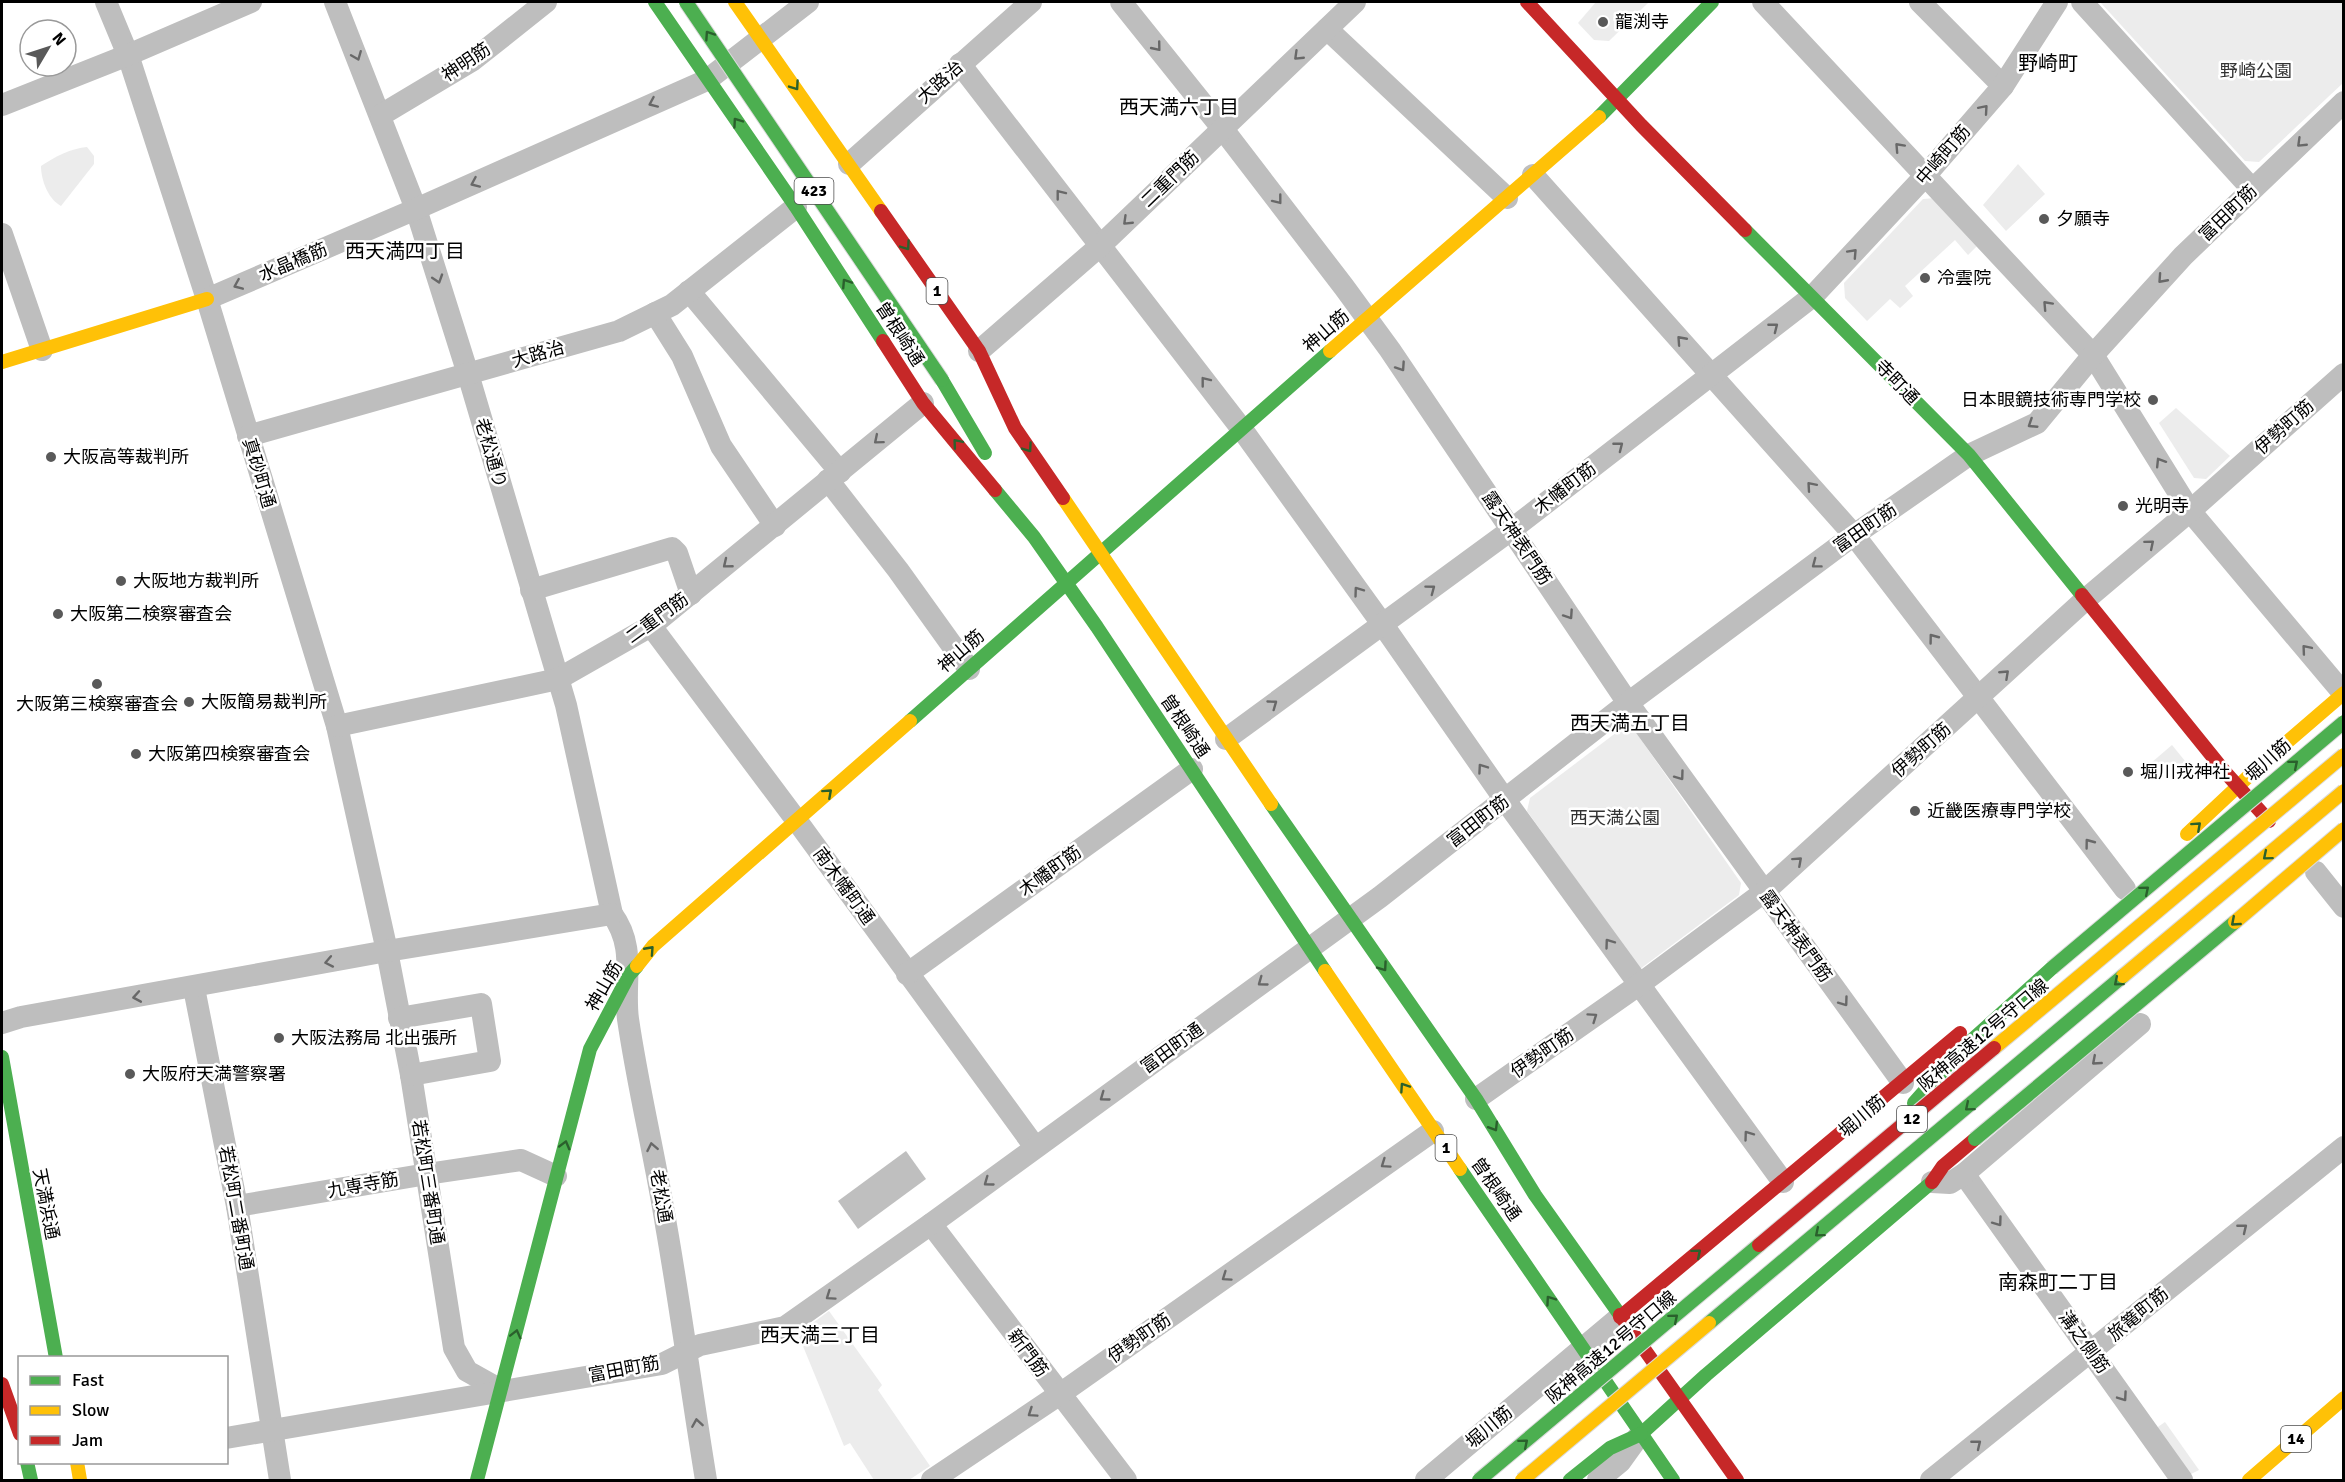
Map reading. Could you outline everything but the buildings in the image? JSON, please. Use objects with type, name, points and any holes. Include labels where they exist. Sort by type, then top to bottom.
[{"type":"main road","name":"曽根崎通","points":[[654,2],[796,207],[923,403],[1034,537],[1067,584],[1309,948],[1673,1480]]},
{"type":"main road","name":"423","points":[[686,2],[942,380],[1034,537]]},
{"type":"main road","name":"曽根崎通","points":[[735,2],[762,37],[979,351],[1015,428],[1226,739],[1476,1099],[1535,1195],[1737,1480]]},
{"type":"main road","name":"寺町通","points":[[1527,2],[1618,99],[1969,455],[2238,787],[2316,872]]},
{"type":"main road","name":"神山筋","points":[[477,1480],[590,1049],[629,975],[653,946],[1067,584],[1241,428],[1533,175],[1618,99],[1712,2]]},
{"type":"main road","points":[[735,41],[748,61]]},
{"type":"main road","name":"水晶橋筋","points":[[2,362],[207,299]]},
{"type":"main road","points":[[984,399],[1015,428]]},
{"type":"main road","name":"堀川筋","points":[[2175,845],[2265,761],[2343,693]]},
{"type":"main road","points":[[1890,1137],[1916,1101],[1946,1066],[1983,1029],[2343,722]]},
{"type":"main road","name":"阪神高速12号守口線","points":[[1479,1480],[2343,755]]},
{"type":"main road","points":[[1811,1218],[2343,770]]},
{"type":"main road","name":"12","points":[[1522,1480],[2343,791]]},
{"type":"main road","points":[[1570,1480],[1610,1448],[1641,1434],[1932,1182],[1942,1167],[2171,977],[2343,829]]},
{"type":"main road","name":"堀川筋","points":[[1620,1317],[1903,1083],[2150,867]]},
{"type":"main road","points":[[2086,986],[2125,889]]},
{"type":"main road","name":"天満浜通","points":[[2,1057],[57,1356]]},
{"type":"main road","points":[[2,1384],[18,1428]]},
{"type":"main road","name":"14","points":[[2249,1480],[2343,1398]]},
{"type":"main road","points":[[28,1464],[32,1480]]},
{"type":"street","name":"真砂町通","points":[[106,2],[128,55],[207,299],[337,726],[387,951]]},
{"type":"street","points":[[2,105],[128,55],[251,2]]},
{"type":"street","name":"老松通り","points":[[335,2],[416,209],[468,374],[558,679],[612,914]]},
{"type":"street","name":"神明筋","points":[[381,115],[472,60],[546,2]]},
{"type":"street","name":"水晶橋筋","points":[[207,299],[707,80],[808,2]]},
{"type":"street","name":"大路治","points":[[849,164],[1031,2]]},
{"type":"street","name":"露天神表門筋","points":[[1121,2],[1222,128],[1367,319],[1628,703],[1903,1083]]},
{"type":"street","name":"二重門筋","points":[[979,351],[1100,246],[1355,2]]},
{"type":"street","points":[[1763,2],[2093,355],[2190,511],[2343,693]]},
{"type":"street","points":[[1920,2],[2003,87]]},
{"type":"street","name":"中崎町筋","points":[[1813,296],[1925,176],[2003,87],[2057,2]]},
{"type":"street","points":[[2082,2],[2252,189]]},
{"type":"street","points":[[1327,29],[1507,198]]},
{"type":"street","points":[[960,64],[1241,428],[1505,800],[1783,1182]]},
{"type":"street","name":"富田町筋","points":[[1309,948],[1505,800],[1628,703],[1854,535],[1969,455],[2037,423],[2093,355],[2183,256],[2343,102]]},
{"type":"street","points":[[1533,175],[1854,535],[2125,889]]},
{"type":"street","name":"大路治","points":[[248,436],[619,331],[672,304],[796,207]]},
{"type":"street","points":[[2,234],[42,350]]},
{"type":"street","points":[[689,291],[834,476],[969,669]]},
{"type":"street","name":"木幡町筋","points":[[1226,739],[1511,530],[1813,296]]},
{"type":"street","points":[[655,313],[682,356],[721,446],[775,526]]},
{"type":"street","name":"伊勢町筋","points":[[1476,1099],[1640,984],[1764,892],[2086,599],[2190,511],[2343,374]]},
{"type":"street","name":"二重門筋","points":[[337,726],[558,679],[651,626],[923,403]]},
{"type":"street","points":[[531,590],[672,548],[691,594]]},
{"type":"street","name":"南木幡町通","points":[[651,626],[797,821],[1035,1148]]},
{"type":"street","name":"木幡町筋","points":[[908,974],[1192,769]]},
{"type":"street","points":[[1932,1182],[1950,1183],[1964,1174],[2343,848]]},
{"type":"street","points":[[2316,872],[2343,907]]},
{"type":"street","points":[[2,1023],[21,1017],[194,988],[387,951],[612,914]]},
{"type":"street","name":"老松通","points":[[612,914],[622,927],[625,939],[629,975],[627,1016],[667,1226],[706,1480]]},
{"type":"street","name":"富田町通","points":[[1035,1148],[1309,948]]},
{"type":"street","name":"若松町三番町通","points":[[387,951],[411,1075],[454,1348],[467,1371],[501,1390]]},
{"type":"street","name":"若松町二番町通","points":[[194,988],[237,1206],[280,1480]]},
{"type":"street","points":[[399,1017],[481,1004],[490,1061],[411,1075]]},
{"type":"street","name":"伊勢町筋","points":[[932,1480],[1059,1394],[1433,1131]]},
{"type":"street","name":"旅篭町筋","points":[[1931,1480],[2092,1352],[2343,1146]]},
{"type":"street","name":"富田町筋","points":[[228,1438],[662,1364],[700,1345],[785,1327],[1035,1148]]},
{"type":"street","name":"九専寺筋","points":[[237,1206],[521,1160],[556,1176]]},
{"type":"street","name":"溝之側筋","points":[[1964,1174],[2182,1480]]},
{"type":"street","name":"新門筋","points":[[931,1224],[1126,1480]]},
{"type":"street","name":"堀川筋","points":[[1426,1480],[1620,1317]]},
{"type":"street","points":[[1598,1480],[1620,1462],[1641,1434]]},
{"type":"green space","name":"龍渕寺","points":[[1596,2],[1649,2],[1609,41],[1594,40],[1578,23]]},
{"type":"green space","name":"野崎公園","points":[[2100,2],[2343,2],[2343,83],[2259,162],[2245,161]]},
{"type":"green space","points":[[87,147],[94,156],[94,164],[61,206],[52,199],[46,189],[41,166],[75,149]]},
{"type":"green space","points":[[2018,164],[2045,194],[2006,231],[1983,205]]},
{"type":"green space","points":[[1936,198],[1979,244],[1968,255],[1955,240],[1905,286],[1913,296],[1900,308],[1890,299],[1867,321],[1845,298],[1844,283],[1923,199]]},
{"type":"green space","points":[[2176,408],[2230,456],[2206,479],[2194,478],[2159,423]]},
{"type":"green space","name":"西天満公園","points":[[1621,729],[1635,731],[1741,883],[1739,895],[1640,969],[1527,811],[1530,798]]},
{"type":"green space","points":[[2172,745],[2185,761],[2165,777],[2151,763]]},
{"type":"green space","points":[[829,1311],[882,1385],[878,1390],[930,1466],[909,1480],[874,1480],[850,1443],[844,1446],[798,1334]]},
{"type":"green space","points":[[2165,1422],[2199,1470],[2189,1475],[2155,1429]]},
{"type":"shaded area","points":[[906,1151],[926,1179],[858,1229],[838,1201]]},
{"type":"traffic: fast","points":[[655,2],[796,207],[883,341]]},
{"type":"traffic: fast","points":[[686,2],[942,380]]},
{"type":"traffic: fast","points":[[1599,117],[1712,2]]},
{"type":"traffic: fast","points":[[1745,230],[1969,455],[2082,595]]},
{"type":"traffic: fast","points":[[910,721],[1330,351]]},
{"type":"traffic: fast","points":[[942,380],[985,453]]},
{"type":"traffic: fast","points":[[995,490],[1034,537],[1097,627],[1325,971]]},
{"type":"traffic: fast","points":[[2052,968],[2344,722]]},
{"type":"traffic: fast","points":[[1271,804],[1476,1099],[1535,1195],[1620,1315]]},
{"type":"traffic: fast","points":[[1975,1139],[2235,922]]},
{"type":"traffic: fast","points":[[477,1480],[590,1049],[629,975],[637,966]]},
{"type":"traffic: fast","points":[[1914,1103],[1962,1049],[2052,968]]},
{"type":"traffic: fast","points":[[1709,1323],[2123,976]]},
{"type":"traffic: fast","points":[[2,1057],[56,1356]]},
{"type":"traffic: fast","points":[[1460,1169],[1673,1480]]},
{"type":"traffic: fast","points":[[1641,1434],[1706,1375],[1932,1182]]},
{"type":"traffic: fast","points":[[1479,1480],[1759,1245]]},
{"type":"traffic: fast","points":[[1570,1480],[1610,1448],[1641,1434]]},
{"type":"traffic: fast","points":[[27,1464],[31,1480]]},
{"type":"traffic: slow","points":[[735,2],[881,211]]},
{"type":"traffic: slow","points":[[1330,351],[1599,117]]},
{"type":"traffic: slow","points":[[2,362],[207,299]]},
{"type":"traffic: slow","points":[[1063,498],[1271,804]]},
{"type":"traffic: slow","points":[[2187,834],[2265,761],[2344,693]]},
{"type":"traffic: slow","points":[[637,966],[653,946],[910,721]]},
{"type":"traffic: slow","points":[[1994,1048],[2344,755]]},
{"type":"traffic: slow","points":[[2123,976],[2344,791]]},
{"type":"traffic: slow","points":[[2235,922],[2344,829]]},
{"type":"traffic: slow","points":[[1325,971],[1460,1169]]},
{"type":"traffic: slow","points":[[1522,1480],[1709,1323]]},
{"type":"traffic: slow","points":[[2249,1480],[2344,1398]]},
{"type":"traffic: slow","points":[[77,1464],[80,1480]]},
{"type":"traffic: jam","points":[[1527,2],[1641,125],[1745,230]]},
{"type":"traffic: jam","points":[[881,211],[979,351],[1015,428],[1063,498]]},
{"type":"traffic: jam","points":[[883,341],[923,403],[995,490]]},
{"type":"traffic: jam","points":[[2082,595],[2225,772],[2269,821]]},
{"type":"traffic: jam","points":[[1620,1317],[1960,1033]]},
{"type":"traffic: jam","points":[[1759,1245],[1994,1048]]},
{"type":"traffic: jam","points":[[1932,1182],[1943,1166],[1975,1139]]},
{"type":"traffic: jam","points":[[1620,1315],[1737,1480]]},
{"type":"traffic: jam","points":[[2,1384],[18,1428]]},
{"type":"place","name":"龍渕寺","points":[[1603,22]]},
{"type":"place","name":"夕願寺","points":[[2044,219]]},
{"type":"place","name":"冷雲院","points":[[1925,278]]},
{"type":"place","name":"日本眼鏡技術専門学校","points":[[2153,400]]},
{"type":"place","name":"大阪高等裁判所","points":[[51,457]]},
{"type":"place","name":"光明寺","points":[[2123,506]]},
{"type":"place","name":"大阪地方裁判所","points":[[121,581]]},
{"type":"place","name":"大阪第二検察審査会","points":[[58,614]]},
{"type":"place","name":"大阪第三検察審査会","points":[[97,684]]},
{"type":"place","name":"大阪簡易裁判所","points":[[189,702]]},
{"type":"place","name":"大阪第四検察審査会","points":[[136,754]]},
{"type":"place","name":"堀川戎神社","points":[[2128,772]]},
{"type":"place","name":"近畿医療専門学校","points":[[1915,811]]},
{"type":"place","name":"大阪法務局 北出張所","points":[[279,1038]]},
{"type":"place","name":"大阪府天満警察署","points":[[130,1074]]},
{"type":"district","name":"野崎町","points":[[2048,63]]},
{"type":"district","name":"西天満六丁目","points":[[1179,107]]},
{"type":"district","name":"西天満四丁目","points":[[405,251]]},
{"type":"district","name":"西天満五丁目","points":[[1630,723]]},
{"type":"district","name":"南森町二丁目","points":[[2058,1282]]},
{"type":"district","name":"西天満三丁目","points":[[820,1335]]}]
